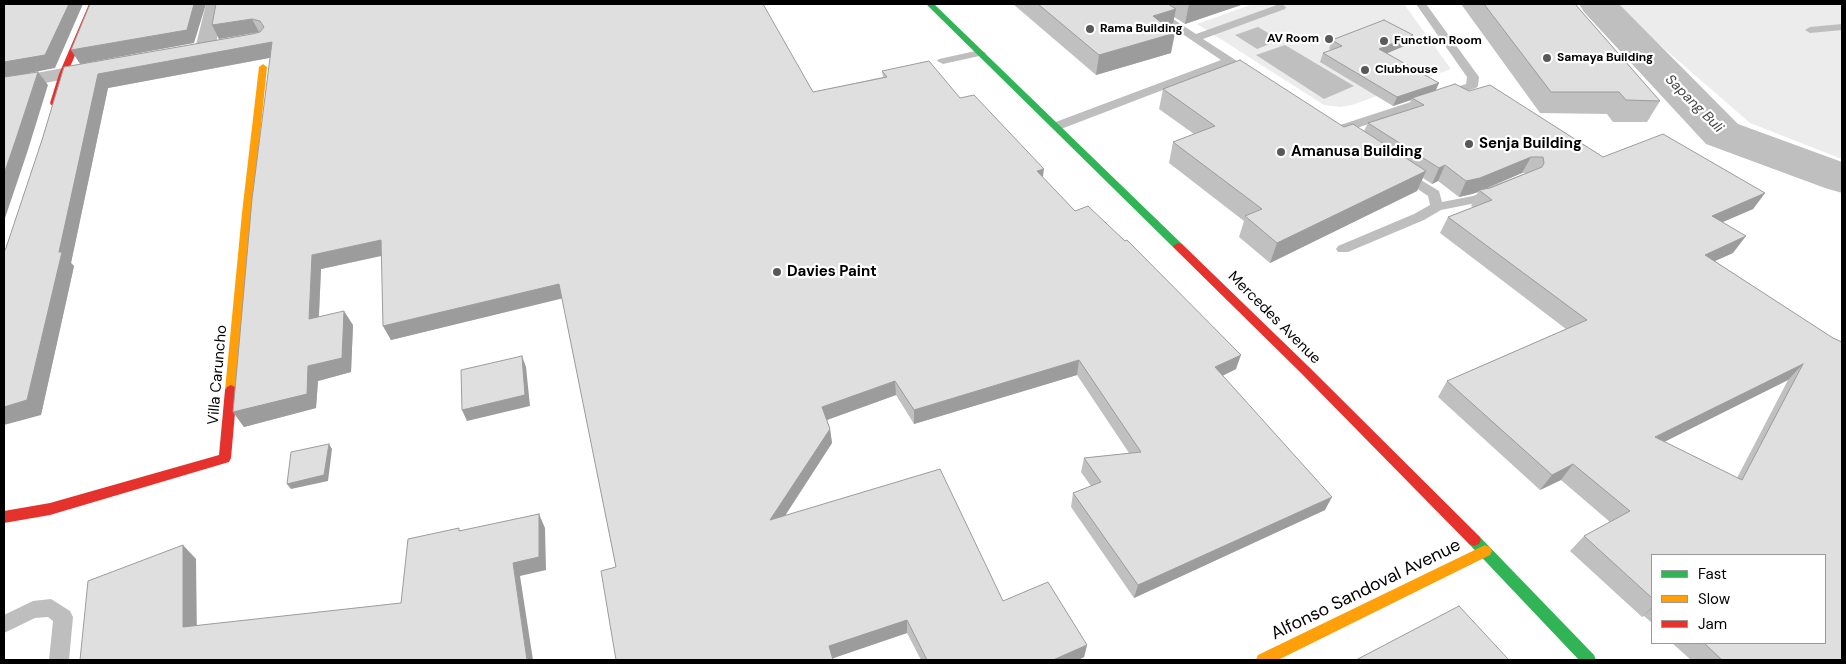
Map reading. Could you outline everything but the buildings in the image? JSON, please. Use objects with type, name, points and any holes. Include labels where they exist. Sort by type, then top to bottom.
[{"type":"street","points":[[52,110],[63,74],[94,4]]},
{"type":"street","points":[[205,49],[215,4]]},
{"type":"street","name":"Mercedes Avenue","points":[[930,4],[1264,329],[1485,551],[1589,660]]},
{"type":"street","points":[[4,85],[111,66]]},
{"type":"street","name":"Villa Caruncho","points":[[4,517],[50,509],[225,458],[247,213],[263,66]]},
{"type":"street","name":"Alfonso Sandoval Avenue","points":[[1263,660],[1485,551]]},
{"type":"lane","points":[[1143,4],[1262,82]]},
{"type":"lane","points":[[1354,141],[1333,127],[1472,86],[1473,77],[1421,4]]},
{"type":"lane","points":[[1195,38],[1281,7]]},
{"type":"lane","points":[[1810,30],[1842,27]]},
{"type":"lane","points":[[943,61],[980,52]]},
{"type":"lane","points":[[1057,126],[1228,61]]},
{"type":"lane","points":[[1394,167],[1434,194],[1437,207]]},
{"type":"lane","points":[[1343,249],[1419,217],[1437,207],[1476,199],[1502,188]]},
{"type":"lane","points":[[4,624],[33,610],[51,608],[63,617],[58,660]]},
{"type":"shaded area","points":[[1253,4],[1404,4],[1451,69],[1352,105],[1340,107],[1324,105],[1197,24]]},
{"type":"shaded area","points":[[1613,4],[1842,4],[1842,159],[1750,123]]},
{"type":"shaded area","points":[[1258,27],[1280,40],[1257,49],[1235,35]]},
{"type":"shaded area","points":[[1285,45],[1354,86],[1324,99],[1256,55]]},
{"type":"waterway","name":"Sapang Buli","points":[[1598,4],[1722,134],[1842,178]]},
{"type":"traffic: fast","points":[[930,4],[1178,246]]},
{"type":"traffic: fast","points":[[1474,540],[1589,660]]},
{"type":"traffic: slow","points":[[231,390],[247,213],[263,67]]},
{"type":"traffic: slow","points":[[1263,660],[1485,551]]},
{"type":"traffic: jam","points":[[54,103],[63,74],[93,4]]},
{"type":"traffic: jam","points":[[1178,246],[1305,370],[1474,540]]},
{"type":"traffic: jam","points":[[4,517],[50,509],[225,458],[231,390]]},
{"type":"place","name":"Rama Building","points":[[1090,29]]},
{"type":"place","name":"AV Room","points":[[1329,39]]},
{"type":"place","name":"Function Room","points":[[1384,41]]},
{"type":"place","name":"Samaya Building","points":[[1547,58]]},
{"type":"place","name":"Clubhouse","points":[[1365,70]]},
{"type":"place","name":"Senja Building","points":[[1469,144]]},
{"type":"place","name":"Amanusa Building","points":[[1281,152]]},
{"type":"place","name":"Davies Paint","points":[[777,272]]}]
